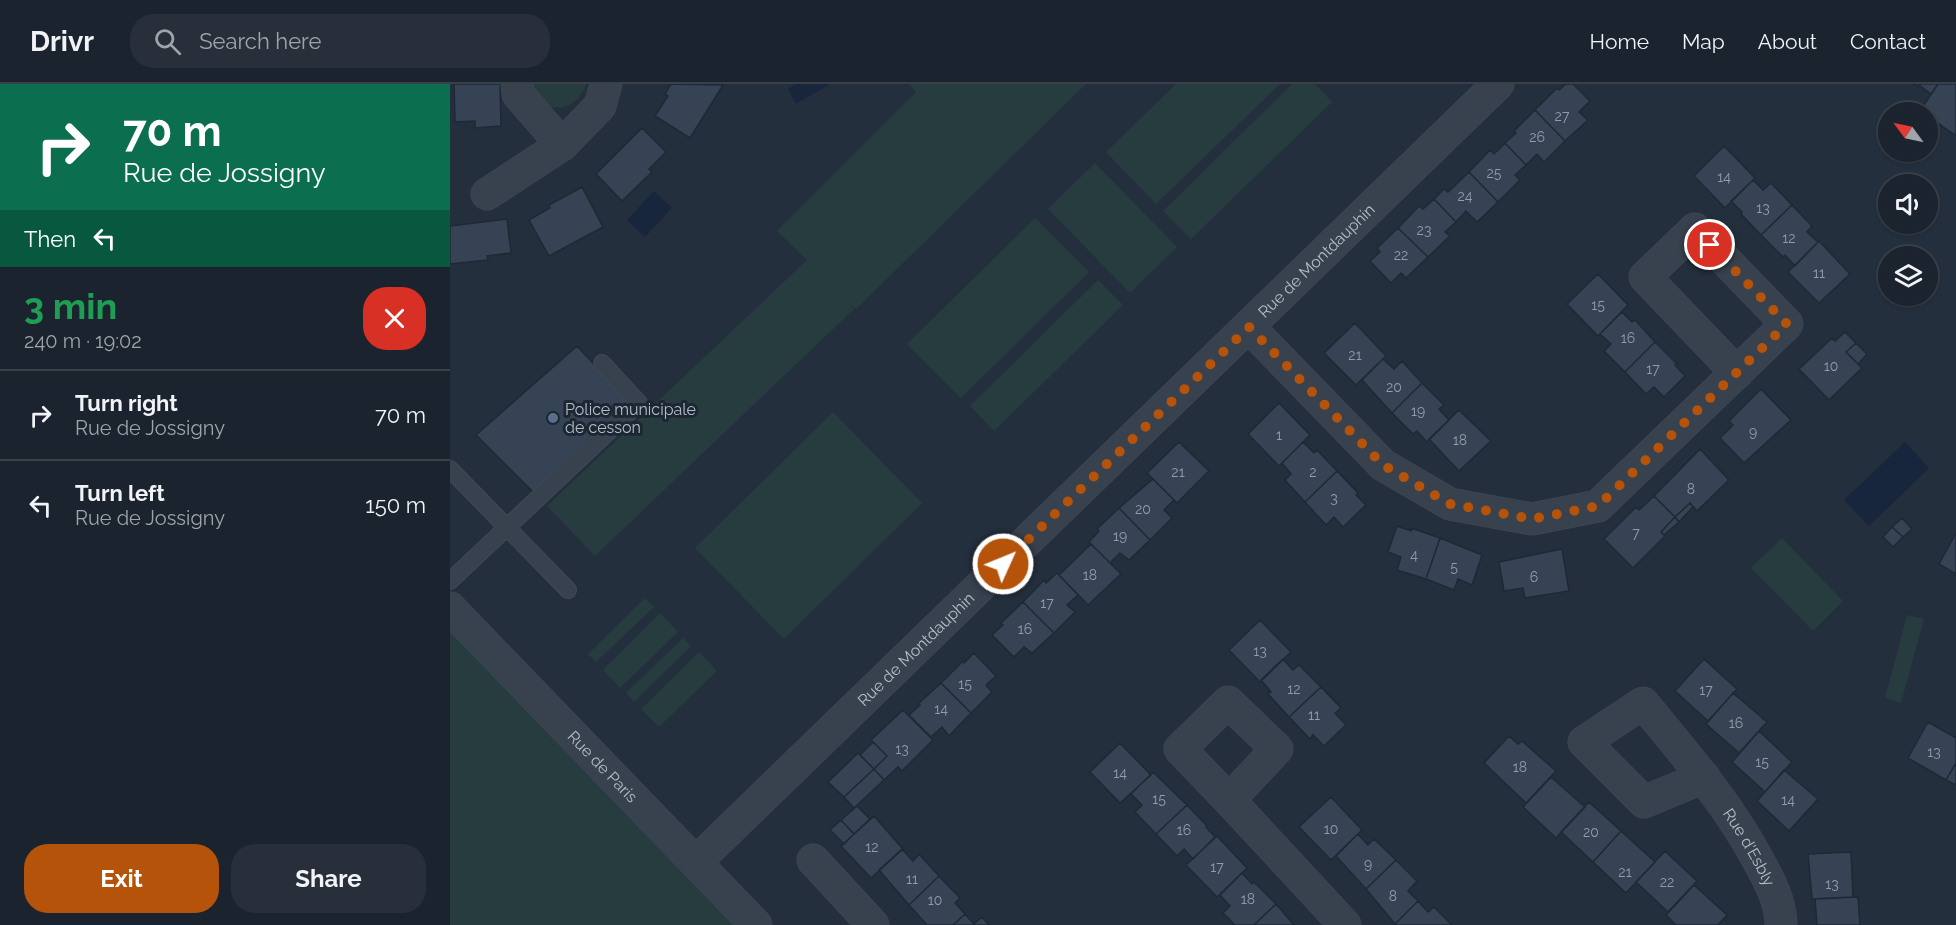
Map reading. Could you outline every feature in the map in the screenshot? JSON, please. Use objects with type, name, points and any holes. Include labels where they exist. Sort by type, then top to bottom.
[{"type":"street","points":[[517,84],[518,94],[562,145]]},
{"type":"street","points":[[487,194],[562,145],[600,106],[606,84]]},
{"type":"street","name":"Rue de Montdauphin","points":[[696,862],[1498,84]]},
{"type":"street","points":[[1249,327],[1383,465],[1450,504],[1532,519],[1598,506],[1737,373],[1787,324],[1695,229],[1645,277],[1737,373]]},
{"type":"street","name":"Rue de Paris","points":[[450,608],[756,925]]},
{"type":"street","name":"Rue d'Esbly","points":[[1704,777],[1745,836],[1769,881],[1781,914],[1782,925]]},
{"type":"street","points":[[1229,800],[1345,925]]},
{"type":"street","points":[[813,860],[873,925]]},
{"type":"lane","points":[[450,581],[639,403],[602,363]]},
{"type":"lane","points":[[450,470],[567,590]]},
{"type":"green space","points":[[527,84],[587,84],[579,97],[571,104],[566,107],[553,107],[545,106]]},
{"type":"green space","points":[[909,84],[1086,84],[856,309],[849,303],[854,309],[595,556],[547,506],[807,260],[777,231],[916,92]]},
{"type":"green space","points":[[1176,84],[1280,84],[1156,204],[1106,152]]},
{"type":"green space","points":[[1292,84],[1315,84],[1332,102],[1191,239],[1163,211]]},
{"type":"green space","points":[[1095,163],[1177,247],[1130,293],[1048,209]]},
{"type":"green space","points":[[1035,218],[1089,272],[961,398],[907,344]]},
{"type":"green space","points":[[1098,280],[1123,305],[994,431],[970,406]]},
{"type":"green space","points":[[833,412],[922,503],[784,639],[695,548]]},
{"type":"green space","points":[[1782,538],[1843,601],[1813,631],[1751,568]]},
{"type":"green space","points":[[645,598],[654,607],[596,662],[588,654]]},
{"type":"green space","points":[[660,613],[678,632],[620,688],[603,670]]},
{"type":"green space","points":[[1907,615],[1924,619],[1901,703],[1885,698]]},
{"type":"green space","points":[[450,626],[737,925],[450,925]]},
{"type":"green space","points":[[683,638],[691,646],[634,702],[626,693]]},
{"type":"green space","points":[[699,652],[717,671],[659,727],[641,709]]},
{"type":"water","points":[[796,84],[830,84],[796,104],[788,89]]},
{"type":"water","points":[[654,191],[672,208],[645,237],[627,220]]},
{"type":"water","points":[[1905,442],[1929,468],[1869,526],[1844,500]]},
{"type":"building","points":[[454,84],[500,84],[501,126],[475,128],[475,121],[455,122]]},
{"type":"building","points":[[671,84],[723,85],[690,138],[655,116],[668,96],[665,94]]},
{"type":"building","points":[[1566,84],[1573,84],[1590,101],[1579,112],[1588,120],[1565,141],[1535,110],[1557,88],[1559,90]]},
{"type":"building","points":[[1913,84],[1938,84],[1931,94],[1919,85],[1918,87]]},
{"type":"building","points":[[1938,84],[1956,84],[1956,136],[1938,123],[1938,102],[1926,102]]},
{"type":"building","points":[[1535,110],[1565,141],[1544,162],[1537,154],[1526,165],[1505,143]]},
{"type":"building","points":[[642,128],[666,152],[649,169],[652,172],[622,201],[596,174]]},
{"type":"building","points":[[1505,143],[1526,165],[1515,175],[1520,180],[1498,202],[1469,172],[1490,150],[1494,154]]},
{"type":"building","points":[[1724,146],[1755,178],[1725,208],[1694,176]]},
{"type":"building","points":[[1469,172],[1498,202],[1477,222],[1466,211],[1456,222],[1434,199],[1444,189],[1448,192]]},
{"type":"building","points":[[1753,180],[1763,190],[1771,183],[1792,205],[1761,235],[1731,201]]},
{"type":"building","points":[[582,187],[603,227],[549,256],[529,220],[550,208],[549,205]]},
{"type":"building","points":[[1434,199],[1456,222],[1445,232],[1450,236],[1428,257],[1398,228],[1419,206],[1423,209]]},
{"type":"building","points":[[1792,205],[1812,226],[1807,232],[1818,242],[1795,266],[1761,235]]},
{"type":"building","points":[[507,219],[511,253],[487,256],[488,260],[450,264],[450,226]]},
{"type":"building","points":[[1398,228],[1428,257],[1406,278],[1401,273],[1391,283],[1370,261],[1380,252],[1377,248]]},
{"type":"building","points":[[1819,241],[1850,274],[1819,303],[1788,272]]},
{"type":"building","points":[[1598,274],[1628,305],[1598,336],[1567,304]]},
{"type":"building","points":[[1622,312],[1632,322],[1635,320],[1655,342],[1625,372],[1604,351],[1611,344],[1600,334]]},
{"type":"building","points":[[1355,323],[1386,356],[1356,385],[1324,353]]},
{"type":"building","points":[[1845,332],[1856,343],[1846,352],[1862,368],[1829,400],[1799,369],[1832,338],[1835,341]]},
{"type":"building","points":[[1655,342],[1677,364],[1675,365],[1685,376],[1664,397],[1654,387],[1646,394],[1625,372]]},
{"type":"building","points":[[1856,343],[1867,354],[1858,364],[1846,352]]},
{"type":"building","name":"Police municipale de cesson","points":[[577,346],[628,401],[533,492],[476,435]]},
{"type":"building","points":[[1383,359],[1394,369],[1402,361],[1422,383],[1392,413],[1362,380]]},
{"type":"building","points":[[1422,383],[1444,405],[1439,409],[1449,420],[1427,442],[1417,431],[1413,434],[1392,413]]},
{"type":"building","points":[[1761,389],[1791,420],[1744,463],[1720,438],[1733,425],[1729,421]]},
{"type":"building","points":[[1279,403],[1310,435],[1279,466],[1248,434]]},
{"type":"building","points":[[1459,410],[1491,441],[1459,471],[1429,439]]},
{"type":"building","points":[[1179,442],[1209,471],[1177,503],[1147,473]]},
{"type":"building","points":[[1303,442],[1314,453],[1317,450],[1337,471],[1305,502],[1285,480],[1291,474],[1282,463]]},
{"type":"building","points":[[1700,449],[1729,480],[1697,511],[1690,503],[1675,517],[1654,496]]},
{"type":"building","points":[[1337,471],[1366,505],[1343,527],[1334,517],[1326,525],[1305,502]]},
{"type":"building","points":[[1153,479],[1174,500],[1164,510],[1172,518],[1150,540],[1119,508]]},
{"type":"building","points":[[1654,496],[1675,517],[1661,532],[1665,536],[1633,568],[1604,539],[1636,507],[1639,510]]},
{"type":"building","points":[[1690,503],[1693,507],[1679,522],[1675,517]]},
{"type":"building","points":[[1119,508],[1150,540],[1129,560],[1120,553],[1110,563],[1089,542],[1099,531],[1097,529]]},
{"type":"building","points":[[1675,517],[1679,522],[1664,535],[1661,532]]},
{"type":"building","points":[[1902,518],[1912,529],[1903,537],[1892,527]]},
{"type":"building","points":[[1397,526],[1411,531],[1411,528],[1440,538],[1426,579],[1397,570],[1401,557],[1388,552]]},
{"type":"building","points":[[1892,527],[1903,537],[1893,547],[1883,537]]},
{"type":"building","points":[[1956,533],[1956,574],[1939,564]]},
{"type":"building","points":[[1440,538],[1482,555],[1472,585],[1458,579],[1454,590],[1426,579]]},
{"type":"building","points":[[1091,544],[1121,574],[1088,605],[1059,575]]},
{"type":"building","points":[[1562,549],[1569,591],[1525,598],[1523,588],[1504,591],[1499,562]]},
{"type":"building","points":[[1057,573],[1078,595],[1067,605],[1075,612],[1054,633],[1023,602],[1044,580],[1046,583]]},
{"type":"building","points":[[1023,602],[1054,633],[1032,653],[1024,647],[1014,657],[992,635]]},
{"type":"building","points":[[1260,620],[1291,652],[1260,682],[1229,650]]},
{"type":"building","points":[[974,653],[996,676],[986,685],[992,692],[971,713],[941,683]]},
{"type":"building","points":[[1283,659],[1293,670],[1299,665],[1321,687],[1289,717],[1268,694],[1271,692],[1261,680]]},
{"type":"building","points":[[1704,659],[1737,689],[1708,721],[1675,691]]},
{"type":"building","points":[[941,683],[971,713],[949,736],[942,727],[931,737],[909,715]]},
{"type":"building","points":[[1321,687],[1341,708],[1335,713],[1346,725],[1324,746],[1313,735],[1310,739],[1289,717]]},
{"type":"building","points":[[1733,693],[1767,722],[1739,753],[1706,724]]},
{"type":"building","points":[[903,710],[933,740],[902,771],[898,767],[884,780],[874,769],[887,756],[871,740]]},
{"type":"building","points":[[1928,722],[1956,738],[1956,763],[1946,780],[1908,758]]},
{"type":"building","points":[[1759,731],[1792,762],[1765,792],[1732,762]]},
{"type":"building","points":[[1509,736],[1518,744],[1522,741],[1556,771],[1526,803],[1484,763]]},
{"type":"building","points":[[873,742],[887,756],[874,769],[860,755]]},
{"type":"building","points":[[1120,743],[1151,775],[1120,803],[1090,772]]},
{"type":"building","points":[[858,753],[874,769],[844,797],[828,782]]},
{"type":"building","points":[[1956,763],[1956,785],[1946,780]]},
{"type":"building","points":[[874,769],[884,780],[854,808],[844,797]]},
{"type":"building","points":[[1784,770],[1818,799],[1789,831],[1757,801]]},
{"type":"building","points":[[1153,772],[1187,805],[1156,834],[1135,812],[1142,805],[1131,794]]},
{"type":"building","points":[[1551,777],[1585,807],[1556,838],[1523,807]]},
{"type":"building","points":[[1331,797],[1362,830],[1331,860],[1299,827]]},
{"type":"building","points":[[1589,802],[1621,831],[1593,862],[1561,832]]},
{"type":"building","points":[[1187,805],[1215,837],[1193,859],[1184,849],[1177,856],[1156,834]]},
{"type":"building","points":[[857,806],[870,819],[854,834],[841,820]]},
{"type":"building","points":[[874,816],[903,849],[871,878],[841,846]]},
{"type":"building","points":[[841,820],[854,834],[844,844],[830,830]]},
{"type":"building","points":[[1621,831],[1655,862],[1626,893],[1593,862]]},
{"type":"building","points":[[1358,834],[1368,845],[1374,839],[1396,860],[1366,889],[1336,856]]},
{"type":"building","points":[[1217,836],[1247,868],[1217,897],[1186,865]]},
{"type":"building","points":[[902,849],[913,861],[919,854],[939,876],[909,905],[879,870]]},
{"type":"building","points":[[1665,851],[1697,881],[1668,912],[1636,882]]},
{"type":"building","points":[[1851,852],[1853,897],[1812,899],[1808,854]]},
{"type":"building","points":[[1396,860],[1417,881],[1408,891],[1418,901],[1395,924],[1366,889]]},
{"type":"building","points":[[1242,873],[1276,904],[1254,925],[1235,925],[1223,913],[1230,906],[1220,895]]},
{"type":"building","points":[[939,876],[960,898],[955,903],[965,914],[953,925],[927,925],[909,905]]},
{"type":"building","points":[[1694,885],[1727,915],[1718,925],[1676,925],[1666,915]]},
{"type":"building","points":[[1858,897],[1860,925],[1817,925],[1815,899]]},
{"type":"building","points":[[1418,901],[1428,912],[1434,907],[1452,925],[1395,924]]},
{"type":"building","points":[[1276,904],[1294,925],[1254,925]]},
{"type":"building","points":[[965,914],[974,924],[982,917],[989,925],[953,925]]},
{"type":"place","name":"Police municipale de cesson","points":[[553,418]]},
{"type":"route","points":[[1003,564],[1249,327],[1383,465],[1450,504],[1532,519],[1598,506],[1787,324],[1710,245]]}]
